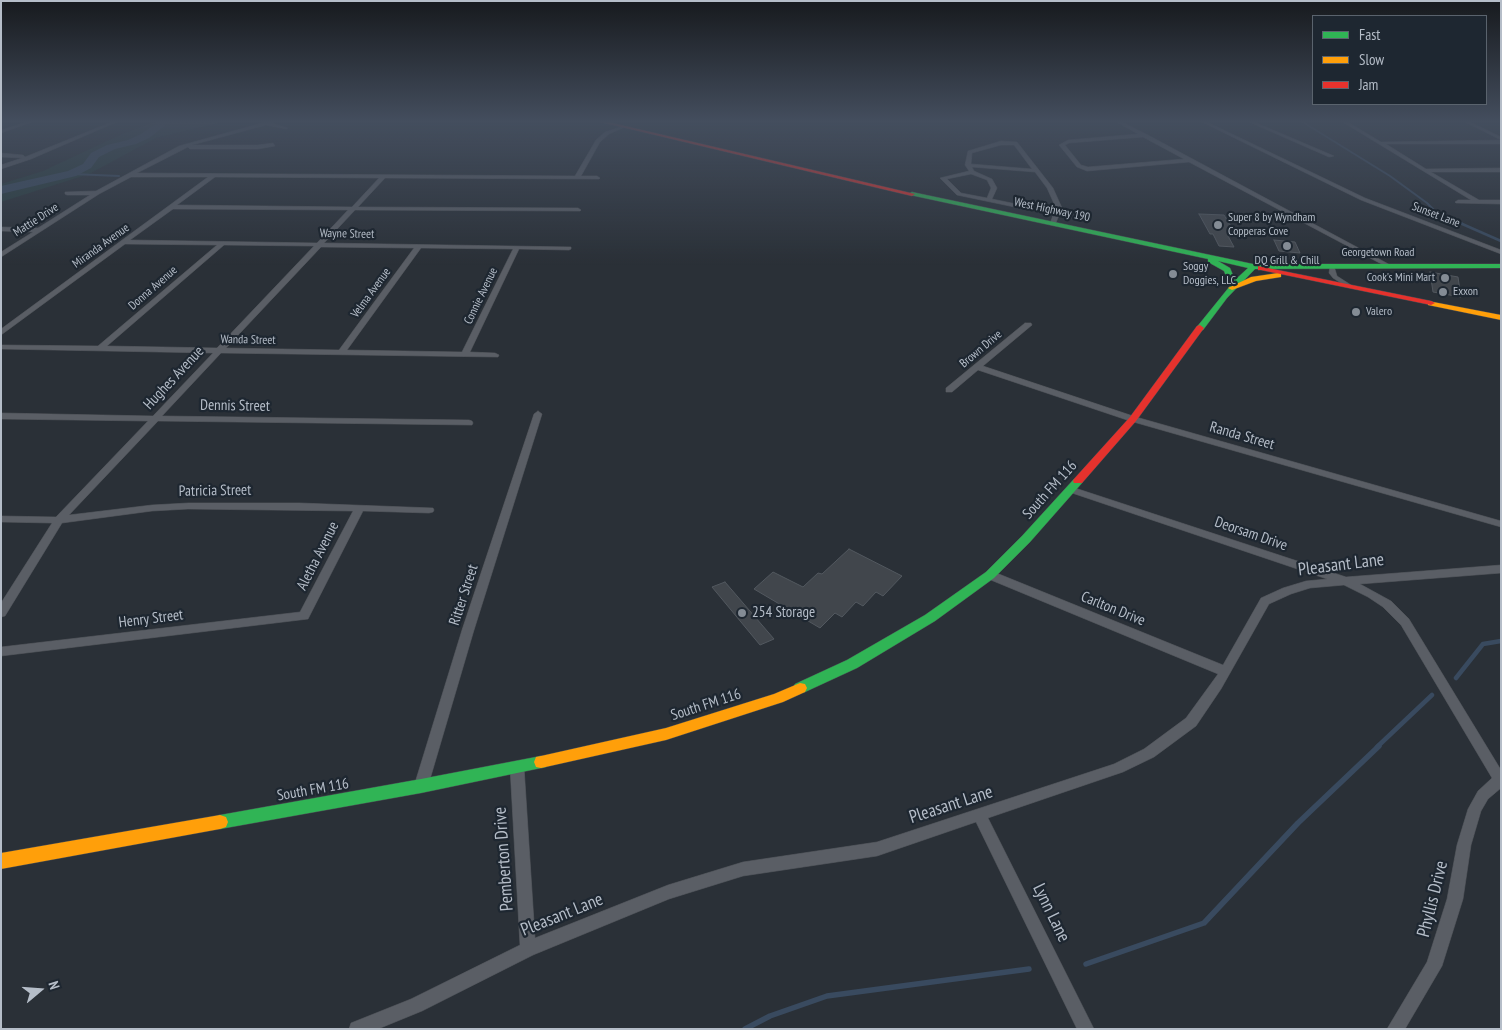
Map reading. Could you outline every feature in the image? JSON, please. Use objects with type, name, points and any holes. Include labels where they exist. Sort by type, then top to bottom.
[{"type":"main road","name":"West Highway 190","points":[[800,169],[854,182],[1055,219],[1198,255],[1501,318]]},
{"type":"main road","points":[[1198,255],[1227,270],[1233,287],[1261,277],[1293,274]]},
{"type":"main road","name":"Georgetown Road","points":[[1254,266],[1501,266]]},
{"type":"main road","name":"South FM 116","points":[[1,861],[421,786],[666,734],[778,698],[852,664],[930,618],[990,575],[1072,490],[1133,419],[1217,305],[1254,266]]},
{"type":"street","name":"Mattie Drive","points":[[1,255],[97,193],[141,169]]},
{"type":"street","points":[[578,178],[583,169]]},
{"type":"street","points":[[989,200],[994,188],[989,179],[972,172],[943,178],[959,194],[989,200],[1055,219],[1059,208],[1050,188],[1037,171],[1015,169]]},
{"type":"street","points":[[1207,169],[1390,267]]},
{"type":"street","name":"Sunset Lane","points":[[1303,169],[1364,199],[1501,252]]},
{"type":"street","points":[[1425,170],[1501,170]]},
{"type":"street","points":[[1425,170],[1478,202]]},
{"type":"street","points":[[128,176],[598,178]]},
{"type":"street","name":"Miranda Avenue","points":[[1,333],[212,176]]},
{"type":"street","name":"Hughes Avenue","points":[[1,612],[59,520],[384,176]]},
{"type":"street","points":[[68,193],[97,193]]},
{"type":"street","points":[[1458,202],[1501,202]]},
{"type":"street","points":[[171,207],[578,210]]},
{"type":"street","points":[[1,230],[40,230]]},
{"type":"street","name":"Wayne Street","points":[[124,242],[568,248]]},
{"type":"street","name":"Donna Avenue","points":[[100,349],[222,244]]},
{"type":"street","name":"Velma Avenue","points":[[341,353],[419,246]]},
{"type":"street","name":"Connie Avenue","points":[[465,354],[517,247]]},
{"type":"street","points":[[1332,267],[1332,273],[1335,277],[1349,286]]},
{"type":"street","name":"Brown Drive","points":[[949,390],[1028,325]]},
{"type":"street","name":"Wanda Street","points":[[1,347],[495,354]]},
{"type":"street","name":"Randa Street","points":[[977,368],[1133,419],[1501,524]]},
{"type":"street","name":"Ritter Street","points":[[421,786],[468,630],[538,414]]},
{"type":"street","name":"Dennis Street","points":[[1,416],[469,423]]},
{"type":"street","name":"Deorsam Drive","points":[[1072,490],[1345,582],[1372,594],[1387,604],[1404,622],[1500,779]]},
{"type":"street","name":"Patricia Street","points":[[1,519],[59,520],[152,508],[188,506],[300,506],[429,510]]},
{"type":"street","name":"Aletha Avenue","points":[[304,616],[358,509]]},
{"type":"street","name":"Pleasant Lane","points":[[357,1029],[416,1005],[528,949],[668,892],[743,869],[783,862],[845,856],[877,849],[980,816],[1118,768],[1149,753],[1191,722],[1217,686],[1265,601],[1287,591],[1310,584],[1501,569]]},
{"type":"street","name":"Carlton Drive","points":[[990,575],[1224,671]]},
{"type":"street","name":"Henry Street","points":[[1,652],[304,616]]},
{"type":"street","name":"Pemberton Drive","points":[[517,767],[528,949]]},
{"type":"street","name":"Phyllis Drive","points":[[1395,1029],[1434,966],[1455,899],[1464,845],[1475,809],[1483,796],[1500,779]]},
{"type":"street","name":"Lynn Lane","points":[[980,816],[1086,1029]]},
{"type":"green space","points":[[47,169],[98,169],[89,174],[1,202],[1,184]]},
{"type":"building","name":"Super 8 by Wyndham Copperas Cove","points":[[1199,214],[1224,215],[1237,236],[1228,236],[1234,247],[1219,246]]},
{"type":"building","name":"DQ Grill & Chill","points":[[1274,240],[1295,242],[1300,253],[1279,251]]},
{"type":"building","points":[[1430,272],[1458,277],[1461,297],[1433,292]]},
{"type":"building","points":[[849,549],[902,576],[883,596],[876,592],[863,606],[856,602],[842,617],[835,613],[820,628],[754,589],[773,572],[803,587],[818,573],[822,574]]},
{"type":"building","name":"254 Storage","points":[[725,582],[774,639],[760,645],[712,587]]},
{"type":"waterway","points":[[1,190],[72,174],[81,169]]},
{"type":"waterway","points":[[1379,169],[1427,203],[1436,212],[1463,224]]},
{"type":"waterway","points":[[72,174],[119,176]]},
{"type":"waterway","points":[[1460,223],[1501,241]]},
{"type":"waterway","points":[[1456,678],[1483,644],[1501,641]]},
{"type":"waterway","points":[[1377,747],[1432,695]]},
{"type":"waterway","points":[[1086,964],[1204,923],[1298,823],[1379,746]]},
{"type":"waterway","points":[[745,1029],[770,1016],[827,996],[1029,969]]},
{"type":"traffic: fast","points":[[912,194],[1261,268]]},
{"type":"traffic: fast","points":[[1211,260],[1227,270],[1234,286]]},
{"type":"traffic: fast","points":[[1200,328],[1224,296],[1254,266],[1501,266]]},
{"type":"traffic: fast","points":[[800,688],[852,664],[930,618],[990,575],[1026,539],[1078,481]]},
{"type":"traffic: fast","points":[[220,822],[421,786],[541,762]]},
{"type":"traffic: slow","points":[[1232,288],[1254,279],[1278,275]]},
{"type":"traffic: slow","points":[[1431,303],[1501,318]]},
{"type":"traffic: slow","points":[[541,762],[666,734],[778,698],[800,688]]},
{"type":"traffic: slow","points":[[1,861],[220,822]]},
{"type":"traffic: jam","points":[[805,169],[912,194]]},
{"type":"traffic: jam","points":[[1261,268],[1431,303]]},
{"type":"traffic: jam","points":[[1078,481],[1133,419],[1200,328]]},
{"type":"place","name":"Super 8 by Wyndham Copperas Cove","points":[[1218,225]]},
{"type":"place","name":"DQ Grill & Chill","points":[[1287,246]]},
{"type":"place","name":"Soggy Doggies, LLC","points":[[1173,274]]},
{"type":"place","name":"Cook's Mini Mart","points":[[1445,278]]},
{"type":"place","name":"Exxon","points":[[1443,292]]},
{"type":"place","name":"Valero","points":[[1356,312]]},
{"type":"place","name":"254 Storage","points":[[742,613]]}]
